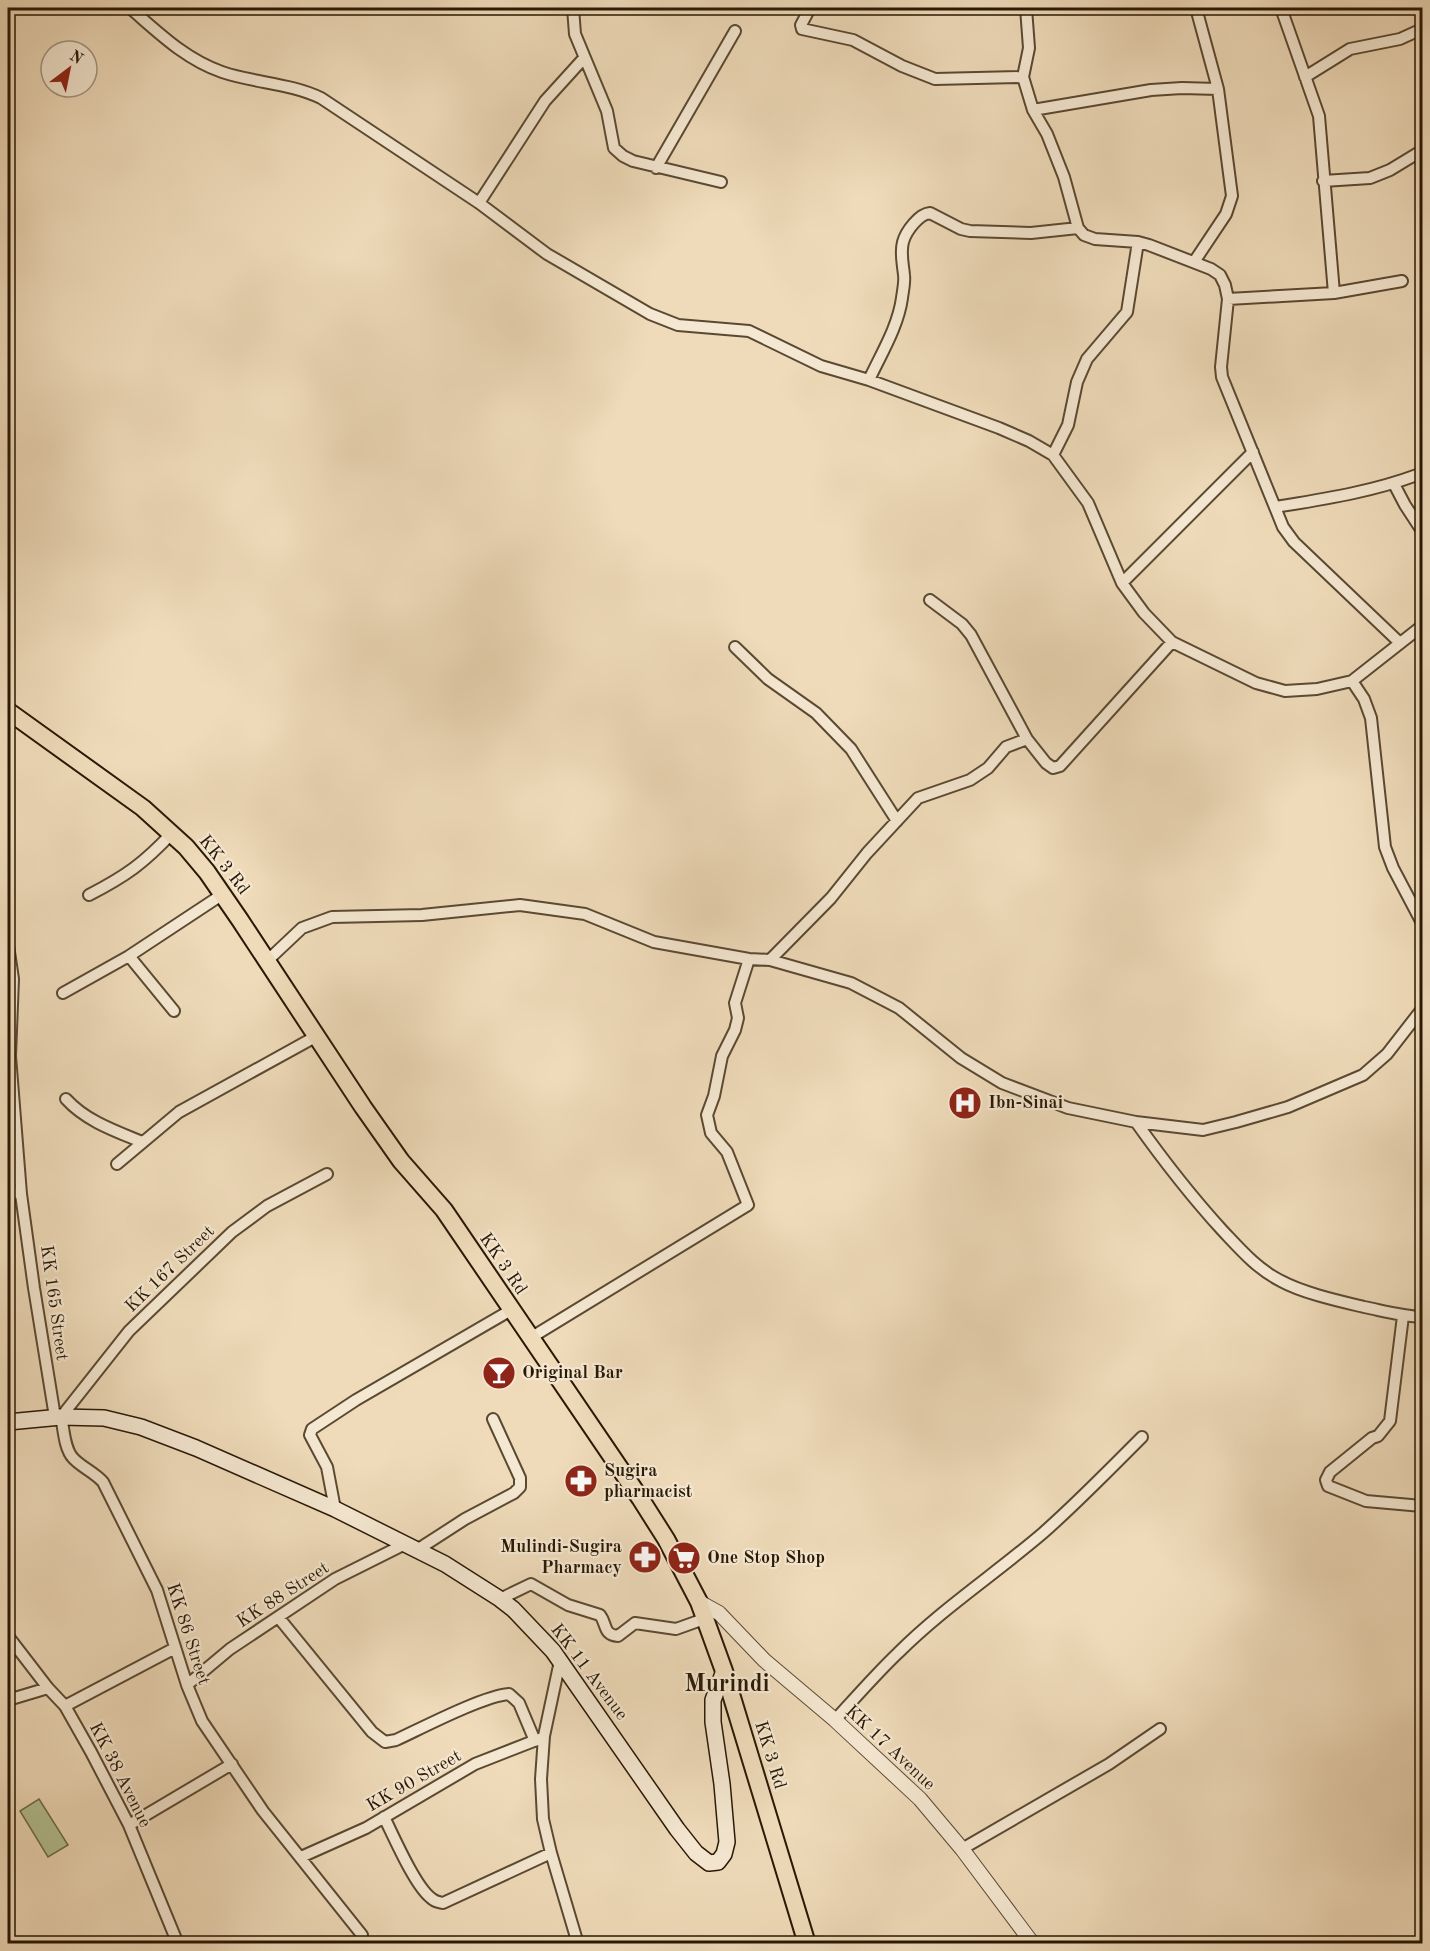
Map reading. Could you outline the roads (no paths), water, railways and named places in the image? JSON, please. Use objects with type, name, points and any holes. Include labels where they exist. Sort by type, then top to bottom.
[{"type":"highway","name":"KK 3 Rd","points":[[8,711],[122,792],[186,847],[223,894],[315,1037],[401,1161],[444,1210],[666,1539],[699,1602],[724,1671],[807,1944]]},
{"type":"main road","name":"KK 11 Avenue","points":[[8,1422],[58,1417],[104,1418],[141,1427],[196,1448],[335,1509],[445,1564],[500,1599],[536,1632],[560,1661],[677,1829],[696,1853],[709,1863],[718,1862],[727,1842],[713,1722],[713,1700],[724,1671]]},
{"type":"street","points":[[130,8],[183,52],[200,63],[223,72],[306,91],[321,98],[479,203],[547,254],[650,314],[678,325],[749,331],[821,366],[869,380],[1009,432],[1053,455],[1088,503],[1122,583],[1144,613],[1172,642],[1256,683],[1285,691],[1317,690],[1352,681],[1422,626]]},
{"type":"street","points":[[573,8],[575,34],[607,111],[614,148],[623,156],[656,168],[721,182]]},
{"type":"street","points":[[810,8],[801,25],[802,29],[853,40],[920,74],[935,79],[1023,77]]},
{"type":"street","points":[[1026,8],[1029,48],[1023,77],[1033,110],[1047,134],[1064,177],[1078,228],[1084,235],[1095,239],[1138,242],[1194,262],[1220,275],[1228,299],[1222,377],[1283,527],[1294,542],[1400,643]]},
{"type":"street","points":[[1194,262],[1226,214],[1232,196],[1218,89],[1196,8]]},
{"type":"street","points":[[1281,8],[1319,116],[1334,293]]},
{"type":"street","points":[[1419,8],[1422,15]]},
{"type":"street","points":[[1305,78],[1350,49],[1400,39],[1422,29]]},
{"type":"street","points":[[656,168],[735,31]]},
{"type":"street","points":[[479,203],[545,101],[584,58]]},
{"type":"street","points":[[1033,110],[1151,90],[1218,89]]},
{"type":"street","points":[[1323,181],[1370,178],[1390,170],[1418,153]]},
{"type":"street","points":[[869,380],[897,320],[902,302],[905,277],[902,258],[903,243],[907,232],[925,214],[930,213],[961,229],[970,231],[1031,232],[1078,228]]},
{"type":"street","points":[[1053,455],[1068,425],[1077,382],[1087,358],[1127,312],[1138,242]]},
{"type":"street","points":[[1228,299],[1334,293],[1402,281]]},
{"type":"street","points":[[1122,583],[1253,452]]},
{"type":"street","points":[[1276,507],[1358,493],[1394,484],[1417,475]]},
{"type":"street","points":[[1394,484],[1422,531]]},
{"type":"street","points":[[930,600],[962,624],[1026,739],[1053,768],[1060,766],[1172,642]]},
{"type":"street","points":[[735,647],[768,679],[816,713],[851,749],[897,821]]},
{"type":"street","points":[[1352,681],[1364,699],[1371,718],[1385,847],[1393,868],[1422,923]]},
{"type":"street","points":[[770,960],[831,898],[867,853],[918,798],[970,780],[988,768],[1006,747],[1026,739]]},
{"type":"street","points":[[89,895],[130,872],[172,833]]},
{"type":"street","points":[[63,993],[129,956],[223,894]]},
{"type":"street","points":[[267,962],[302,928],[332,918],[422,915],[520,905],[585,914],[654,942],[749,959],[770,960],[851,983],[898,1008],[961,1058],[1002,1083],[1068,1108],[1136,1122],[1203,1130],[1288,1107],[1363,1075],[1388,1054],[1422,1009]]},
{"type":"street","name":"KK 165 Street","points":[[8,945],[13,979],[10,1056],[12,1193],[36,1299],[58,1417]]},
{"type":"street","points":[[129,956],[174,1011]]},
{"type":"street","points":[[531,1337],[748,1205],[727,1152],[711,1133],[707,1115],[714,1096],[722,1056],[735,1030],[738,1018],[735,1003],[749,959]]},
{"type":"street","points":[[117,1164],[179,1112],[315,1037]]},
{"type":"street","points":[[66,1099],[78,1111],[93,1120],[142,1142]]},
{"type":"street","points":[[1136,1122],[1161,1158],[1207,1214],[1247,1256],[1267,1273],[1282,1282],[1338,1301],[1402,1316],[1422,1317]]},
{"type":"street","name":"KK 167 Street","points":[[58,1417],[129,1331],[232,1232],[276,1200],[327,1174]]},
{"type":"street","points":[[335,1509],[327,1467],[310,1435],[312,1429],[356,1400],[511,1310]]},
{"type":"street","points":[[1402,1316],[1390,1421],[1378,1436],[1371,1438],[1330,1472],[1326,1480],[1328,1486],[1333,1490],[1366,1501],[1422,1506]]},
{"type":"street","name":"KK 86 Street","points":[[58,1417],[68,1451],[94,1473],[109,1492],[157,1590],[186,1685],[202,1721],[263,1811],[362,1935]]},
{"type":"street","name":"KK 88 Street","points":[[186,1685],[230,1649],[335,1579],[411,1547],[514,1493],[519,1487],[520,1478],[493,1419]]},
{"type":"street","points":[[835,1720],[897,1653],[1043,1532],[1142,1437]]},
{"type":"street","points":[[500,1599],[531,1584],[568,1605],[600,1615],[606,1630],[612,1636],[618,1636],[635,1623],[676,1629],[704,1619]]},
{"type":"street","name":"KK 17 Avenue","points":[[699,1602],[719,1613],[764,1660],[835,1720],[920,1799],[962,1849],[1033,1944]]},
{"type":"street","points":[[279,1618],[372,1732],[385,1742],[396,1740],[475,1705],[509,1694],[519,1703],[539,1739]]},
{"type":"street","name":"KK 38 Avenue","points":[[8,1636],[48,1688],[66,1706],[129,1824],[178,1944]]},
{"type":"street","points":[[66,1706],[175,1648]]},
{"type":"street","points":[[560,1661],[539,1739],[543,1819],[578,1944]]},
{"type":"street","points":[[8,1700],[48,1688]]},
{"type":"street","points":[[962,1849],[1109,1764],[1160,1729]]},
{"type":"street","name":"KK 90 Street","points":[[301,1857],[346,1838],[475,1764],[539,1739]]},
{"type":"street","points":[[129,1824],[232,1764]]},
{"type":"street","points":[[384,1817],[420,1884],[428,1897],[435,1902],[443,1903],[551,1853]]},
{"type":"place","name":"Ibn-Sinai","points":[[965,1103]]},
{"type":"place","name":"Original Bar","points":[[499,1373]]},
{"type":"place","name":"Sugira pharmacist","points":[[581,1481]]},
{"type":"place","name":"Mulindi-Sugira Pharmacy","points":[[645,1557]]},
{"type":"place","name":"One Stop Shop","points":[[684,1558]]},
{"type":"district","name":"Murindi","points":[[727,1685]]}]
